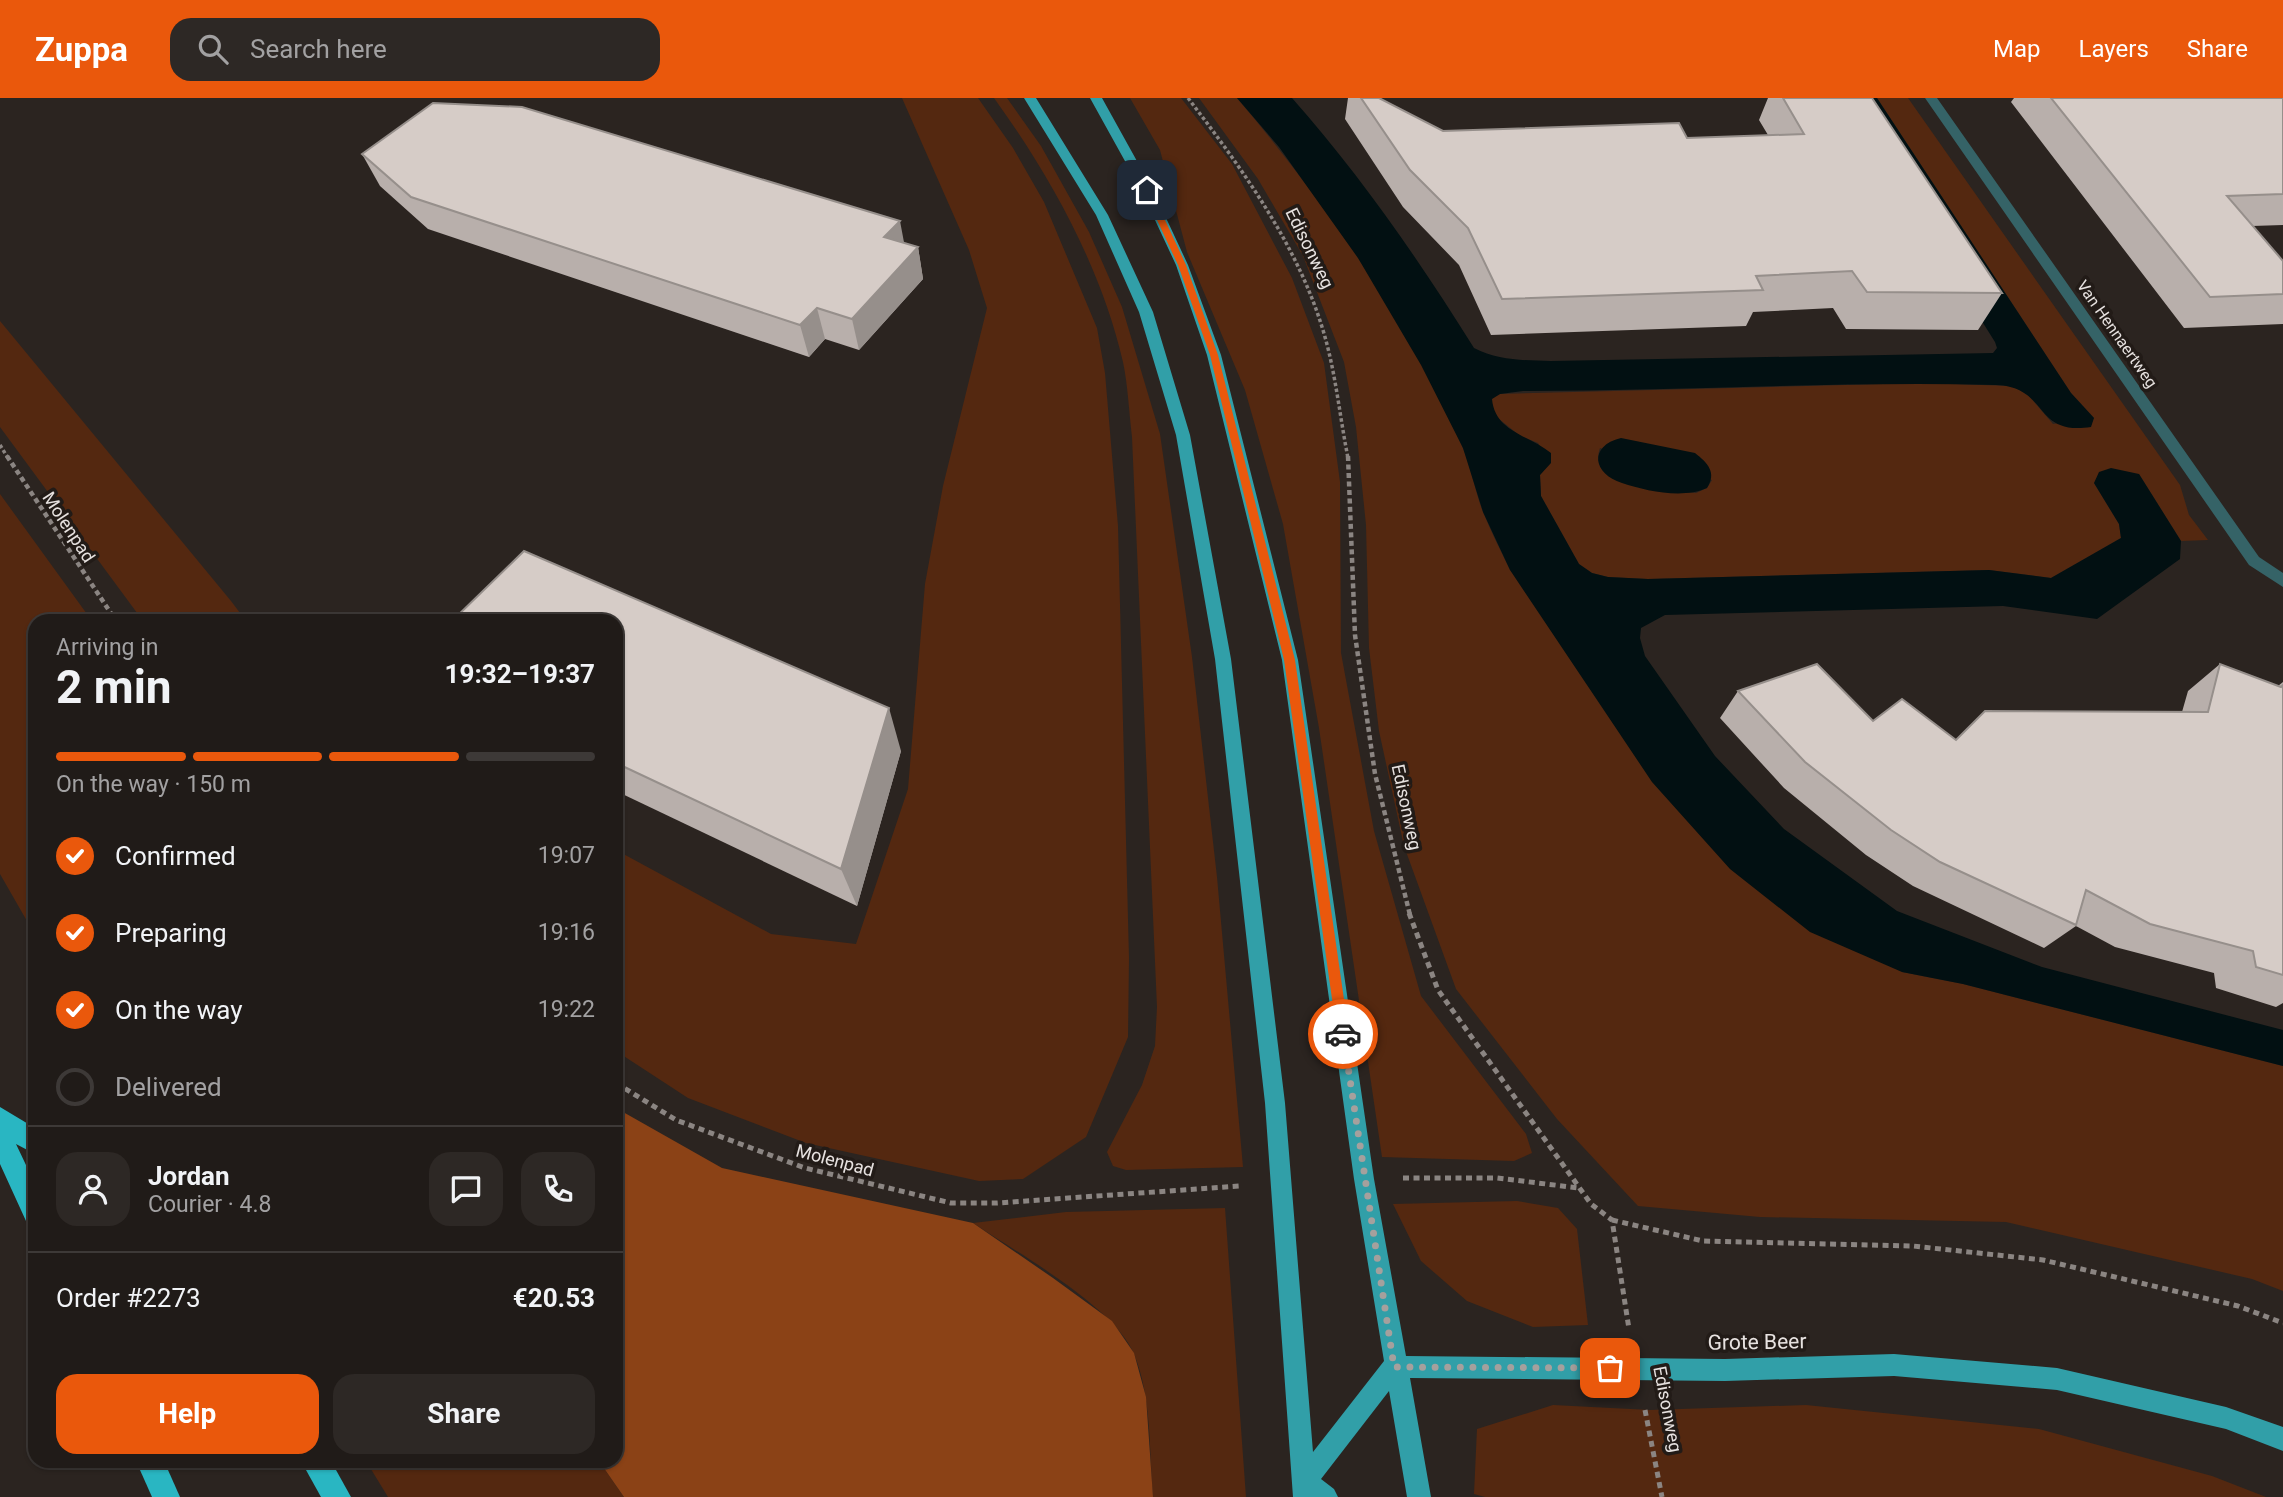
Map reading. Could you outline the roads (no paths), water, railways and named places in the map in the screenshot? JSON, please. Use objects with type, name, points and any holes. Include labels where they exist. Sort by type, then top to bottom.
[{"type":"highway","points":[[0,1119],[28,1137]]},
{"type":"highway","points":[[0,1137],[28,1197]]},
{"type":"highway","points":[[153,1468],[166,1497]]},
{"type":"highway","points":[[319,1468],[337,1497]]},
{"type":"main road","points":[[1030,98],[1107,227],[1146,312],[1183,435],[1223,659],[1273,1089],[1305,1489]]},
{"type":"main road","points":[[1096,98],[1147,190],[1182,265],[1214,355],[1290,660],[1364,1179],[1394,1367],[1419,1497]]},
{"type":"main road","name":"Grote Beer","points":[[1394,1367],[1725,1370],[1894,1365],[2057,1379],[2226,1418],[2283,1439]]},
{"type":"main road","points":[[1305,1489],[1394,1367]]},
{"type":"main road","points":[[1305,1489],[1326,1497]]},
{"type":"street","name":"Van Hennaertweg","points":[[1931,98],[2254,561],[2283,581]]}]
